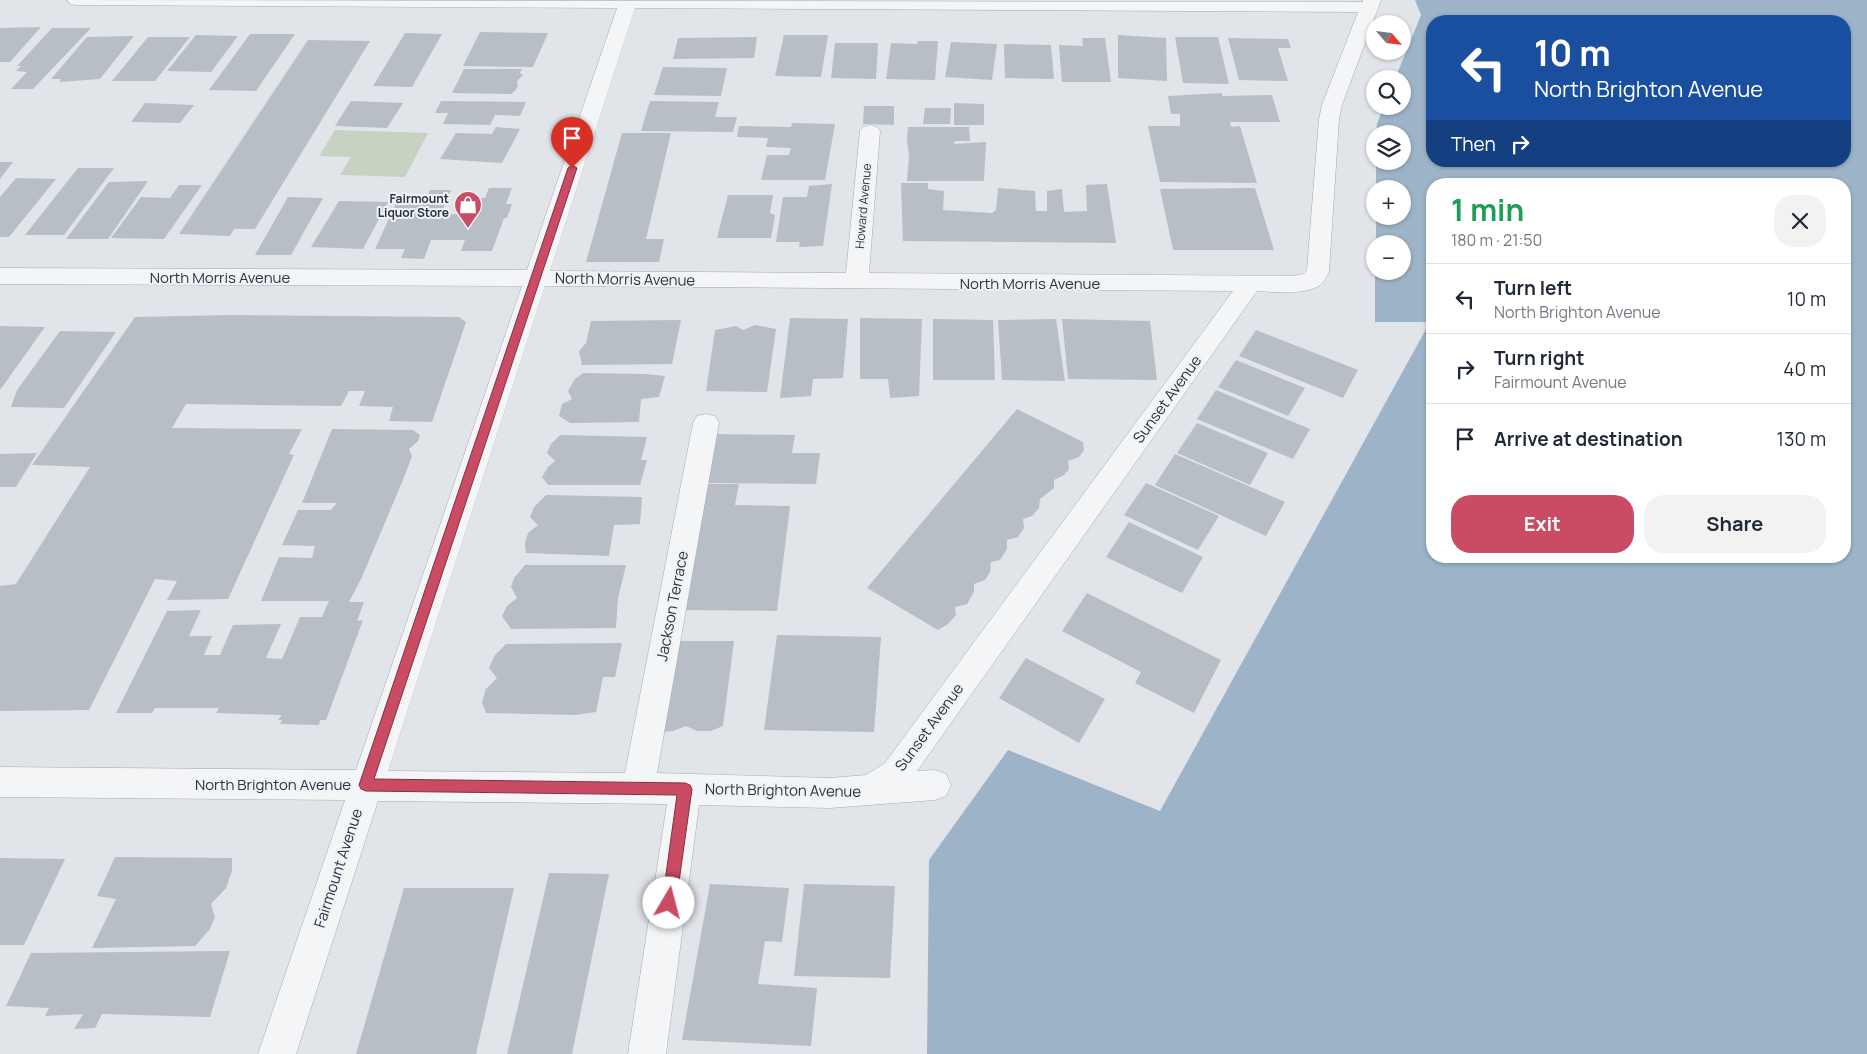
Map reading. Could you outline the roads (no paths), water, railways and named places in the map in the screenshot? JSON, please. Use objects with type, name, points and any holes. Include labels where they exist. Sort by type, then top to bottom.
[{"type":"street","points":[[76,0],[1371,4],[1332,105],[1329,119],[1318,272],[1311,280],[1293,284],[1250,285]]},
{"type":"street","name":"Fairmount Avenue","points":[[277,1054],[628,1]]},
{"type":"street","name":"Howard Avenue","points":[[857,281],[870,132]]},
{"type":"street","name":"North Morris Avenue","points":[[0,276],[535,278],[1250,285]]},
{"type":"street","name":"Sunset Avenue","points":[[869,791],[896,774],[1250,285]]},
{"type":"street","name":"Jackson Terrace","points":[[638,788],[706,424]]},
{"type":"street","name":"North Brighton Avenue","points":[[0,782],[638,788],[830,793],[935,786]]},
{"type":"street","points":[[647,1054],[685,789]]},
{"type":"water","points":[[1415,0],[1867,0],[1867,1054],[927,1054],[929,860],[1008,750],[1160,811],[1426,329],[1426,563],[1851,563],[1851,178],[1426,178],[1426,322],[1375,322],[1375,280],[1411,280],[1411,235],[1376,235],[1376,225],[1411,225],[1411,180],[1376,180],[1376,170],[1411,170],[1411,125],[1377,124],[1380,115],[1411,115],[1411,70],[1399,70],[1403,60],[1411,60],[1411,40],[1421,15]]},
{"type":"place","name":"Fairmount Liquor Store","points":[[468,229]]}]
